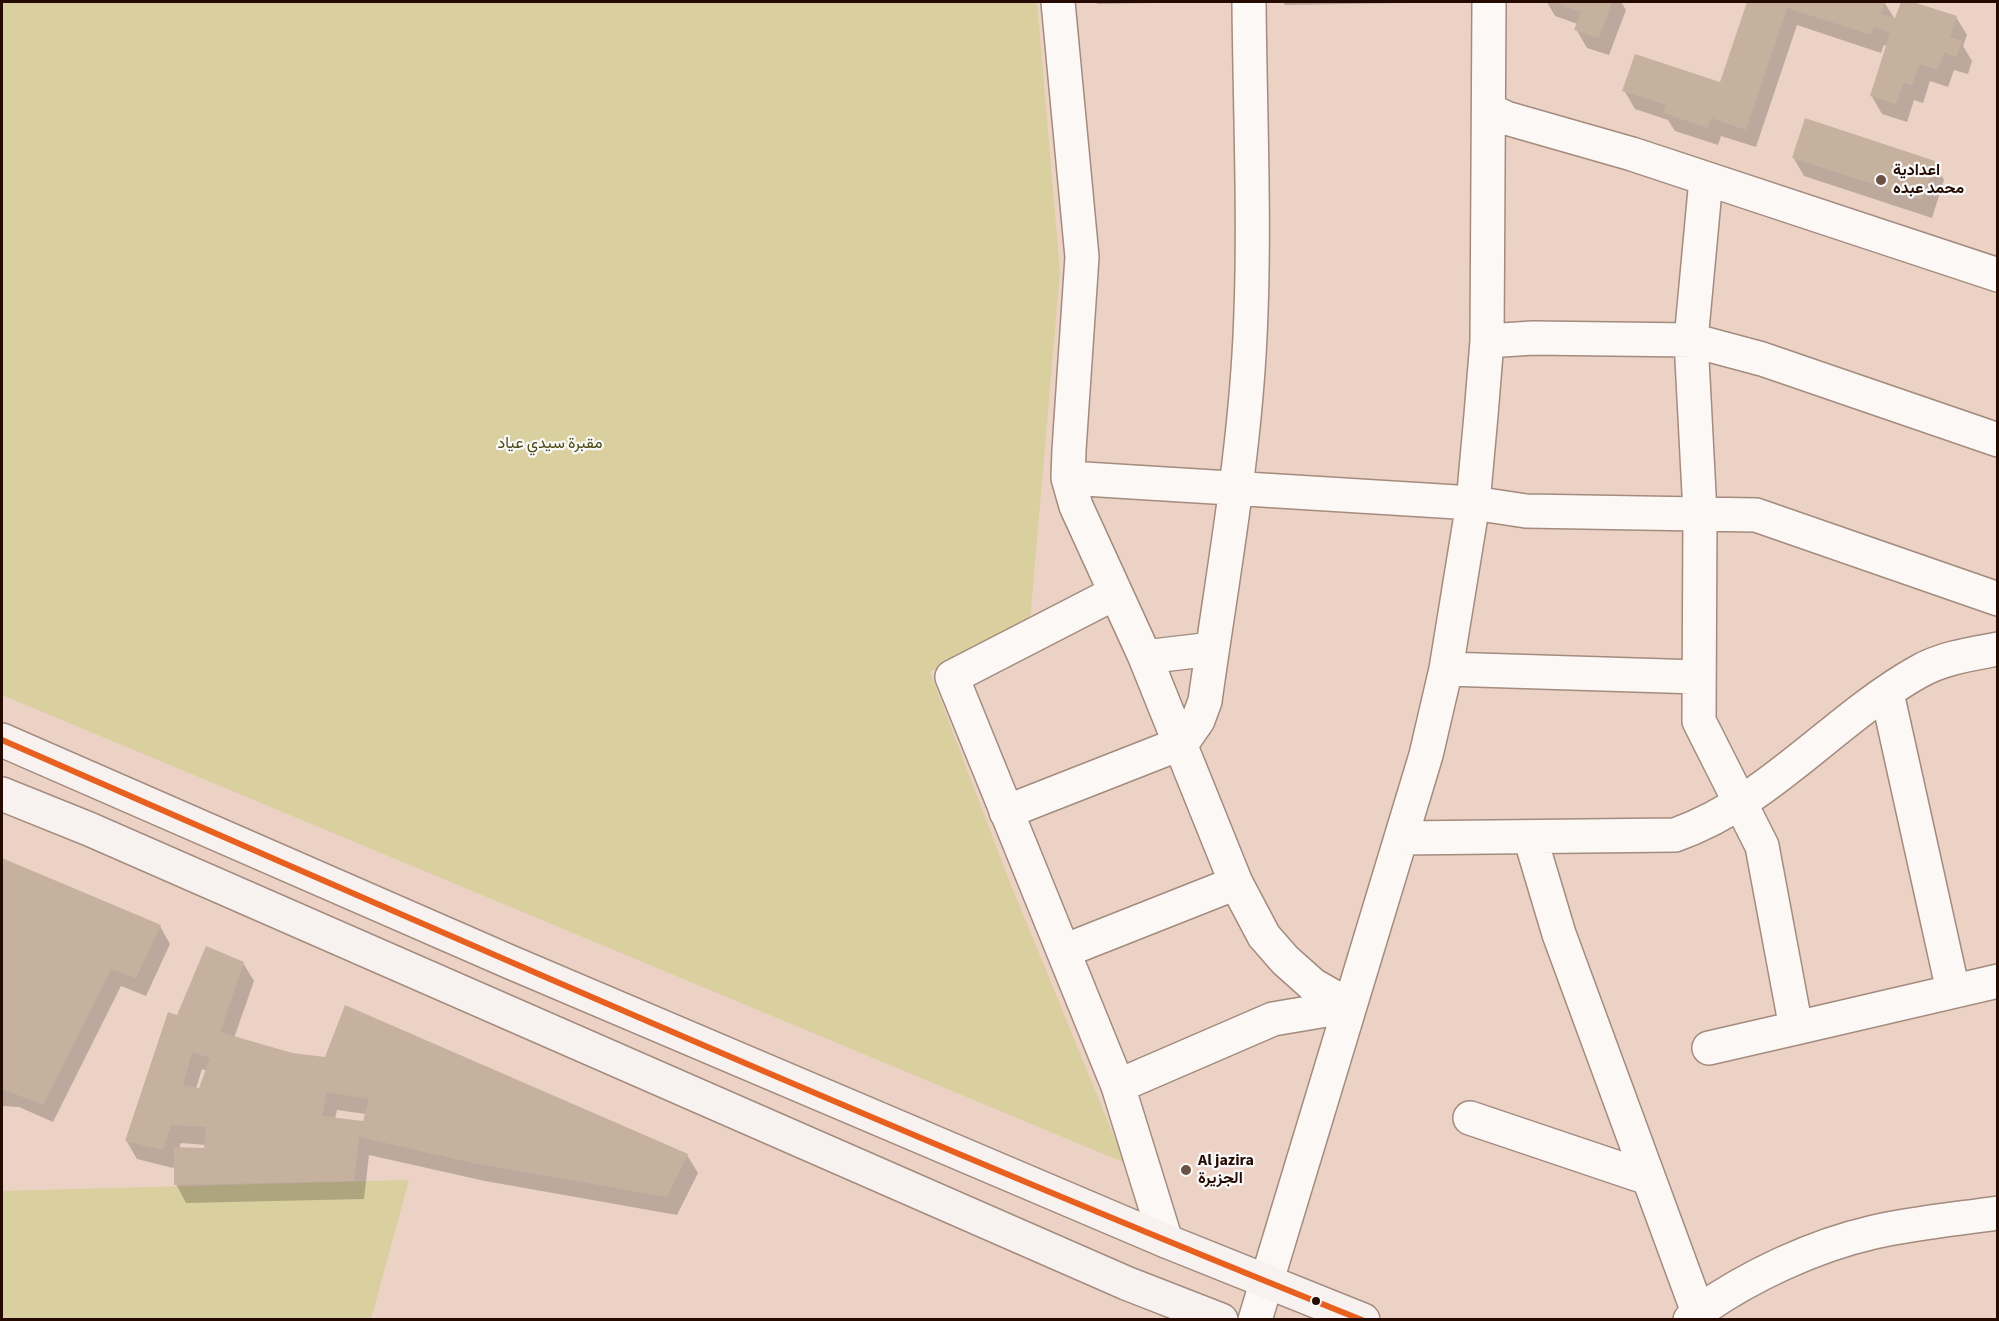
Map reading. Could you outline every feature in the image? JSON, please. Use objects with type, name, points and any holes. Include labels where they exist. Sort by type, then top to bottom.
[{"type":"main road","points":[[2,740],[499,957],[1166,1241],[1363,1320]]},
{"type":"main road","points":[[89,829],[108,785]]},
{"type":"main road","points":[[2,794],[89,829],[1126,1283],[1221,1320]]},
{"type":"street","points":[[1058,2],[1082,257],[1068,478],[1076,506],[1182,743],[1236,883],[1264,936],[1285,960],[1313,985],[1350,1006]]},
{"type":"street","points":[[1006,812],[1182,743],[1198,720],[1205,701],[1237,487],[1249,354],[1251,260],[1249,2]]},
{"type":"street","points":[[1255,1320],[1402,838],[1426,755],[1446,669],[1473,503],[1487,341],[1489,2]]},
{"type":"street","points":[[1489,110],[1998,275]]},
{"type":"street","points":[[1706,179],[1691,340],[1700,513],[1699,721],[1762,846],[1796,1028]]},
{"type":"street","points":[[1487,341],[1533,338],[1691,340],[1773,363],[1998,440]]},
{"type":"street","points":[[1068,478],[1473,503],[1526,511],[1756,515],[1998,599]]},
{"type":"street","points":[[1115,593],[952,677],[1118,1086],[1166,1241]]},
{"type":"street","points":[[1145,657],[1212,649]]},
{"type":"street","points":[[1402,838],[1675,835],[1704,825],[1741,803],[1919,671],[1959,656],[1998,649]]},
{"type":"street","points":[[1446,669],[1698,677]]},
{"type":"street","points":[[1887,693],[1953,991]]},
{"type":"street","points":[[1530,837],[1559,934],[1648,1178],[1694,1316],[1735,1286],[1787,1262],[1873,1233],[1998,1213]]},
{"type":"street","points":[[1064,951],[1236,883]]},
{"type":"street","points":[[1709,1048],[1998,981]]},
{"type":"street","points":[[1118,1086],[1273,1019],[1350,1006]]},
{"type":"street","points":[[1470,1118],[1648,1178]]},
{"type":"green space","name":"مقبرة سيدي عياد","points":[[2,2],[1037,2],[1060,272],[1030,621],[930,672],[1009,880],[1125,1163],[2,695]]},
{"type":"green space","points":[[409,1180],[371,1319],[2,1319],[2,1191]]},
{"type":"building","points":[[1554,2],[1612,2],[1599,38],[1574,30],[1581,12]]},
{"type":"building","points":[[1747,2],[1885,2],[1881,14],[1895,18],[1901,2],[1913,2],[1957,16],[1950,37],[1962,41],[1957,57],[1944,52],[1938,70],[1920,64],[1912,85],[1903,83],[1896,104],[1870,96],[1890,33],[1874,27],[1871,35],[1787,8],[1746,130],[1711,118],[1708,128],[1663,113],[1666,105],[1622,91],[1635,54],[1720,82]]},
{"type":"building","points":[[1805,118],[1935,161],[1922,200],[1792,158]]},
{"type":"building","points":[[2,858],[161,925],[136,978],[111,969],[43,1105],[2,1089]]},
{"type":"building","points":[[206,946],[244,962],[220,1032],[292,1053],[325,1057],[345,1005],[688,1154],[667,1197],[473,1163],[359,1137],[354,1181],[174,1185],[174,1147],[204,1148],[206,1127],[171,1125],[163,1150],[125,1141],[168,1012],[177,1015]],"holes":[[[192,1052],[210,1058],[199,1088],[183,1085]],[[327,1092],[369,1099],[363,1121],[322,1116]]]},
{"type":"transit line","points":[[2,740],[849,1108],[1362,1320]]},
{"type":"place","name":"اعدادية محمد عبده","points":[[1881,180]]},
{"type":"place","name":"Al jazira الجزيرة","points":[[1186,1170]]}]
